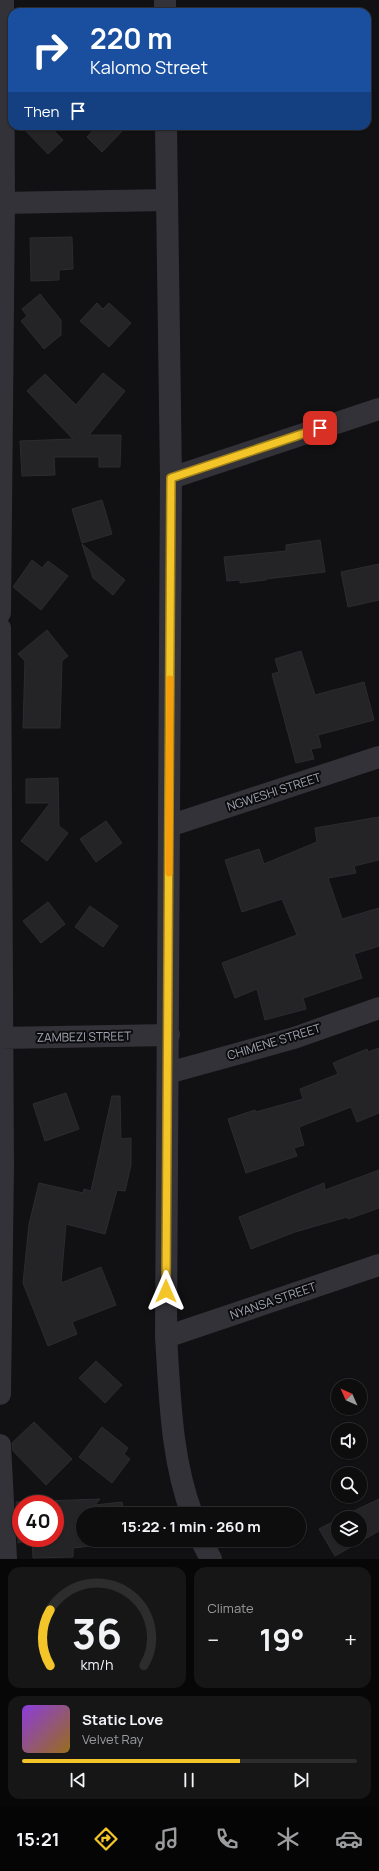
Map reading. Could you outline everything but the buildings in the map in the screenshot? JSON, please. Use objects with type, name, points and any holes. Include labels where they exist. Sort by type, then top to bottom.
[{"type":"street","points":[[0,614],[3,0]]},
{"type":"street","points":[[166,130],[171,478],[169,1035],[166,1338],[171,1415],[178,1466],[190,1507]]},
{"type":"street","points":[[2,203],[166,200]]},
{"type":"street","points":[[171,478],[379,409]]},
{"type":"street","points":[[0,628],[2,1328],[0,1394]]},
{"type":"street","name":"NGWESHI STREET","points":[[169,826],[379,757]]},
{"type":"street","name":"CHIMENE STREET","points":[[168,1073],[294,1038],[379,1008]]},
{"type":"street","name":"ZAMBEZI STREET","points":[[1,1038],[169,1035]]},
{"type":"street","name":"NYANSA STREET","points":[[166,1338],[379,1265]]},
{"type":"street","points":[[0,1445],[6,1559]]},
{"type":"street","points":[[205,1547],[211,1559]]},
{"type":"slow traffic","points":[[169,873],[170,679]]},
{"type":"route","points":[[166,1291],[169,1035],[171,478],[320,428]]}]
